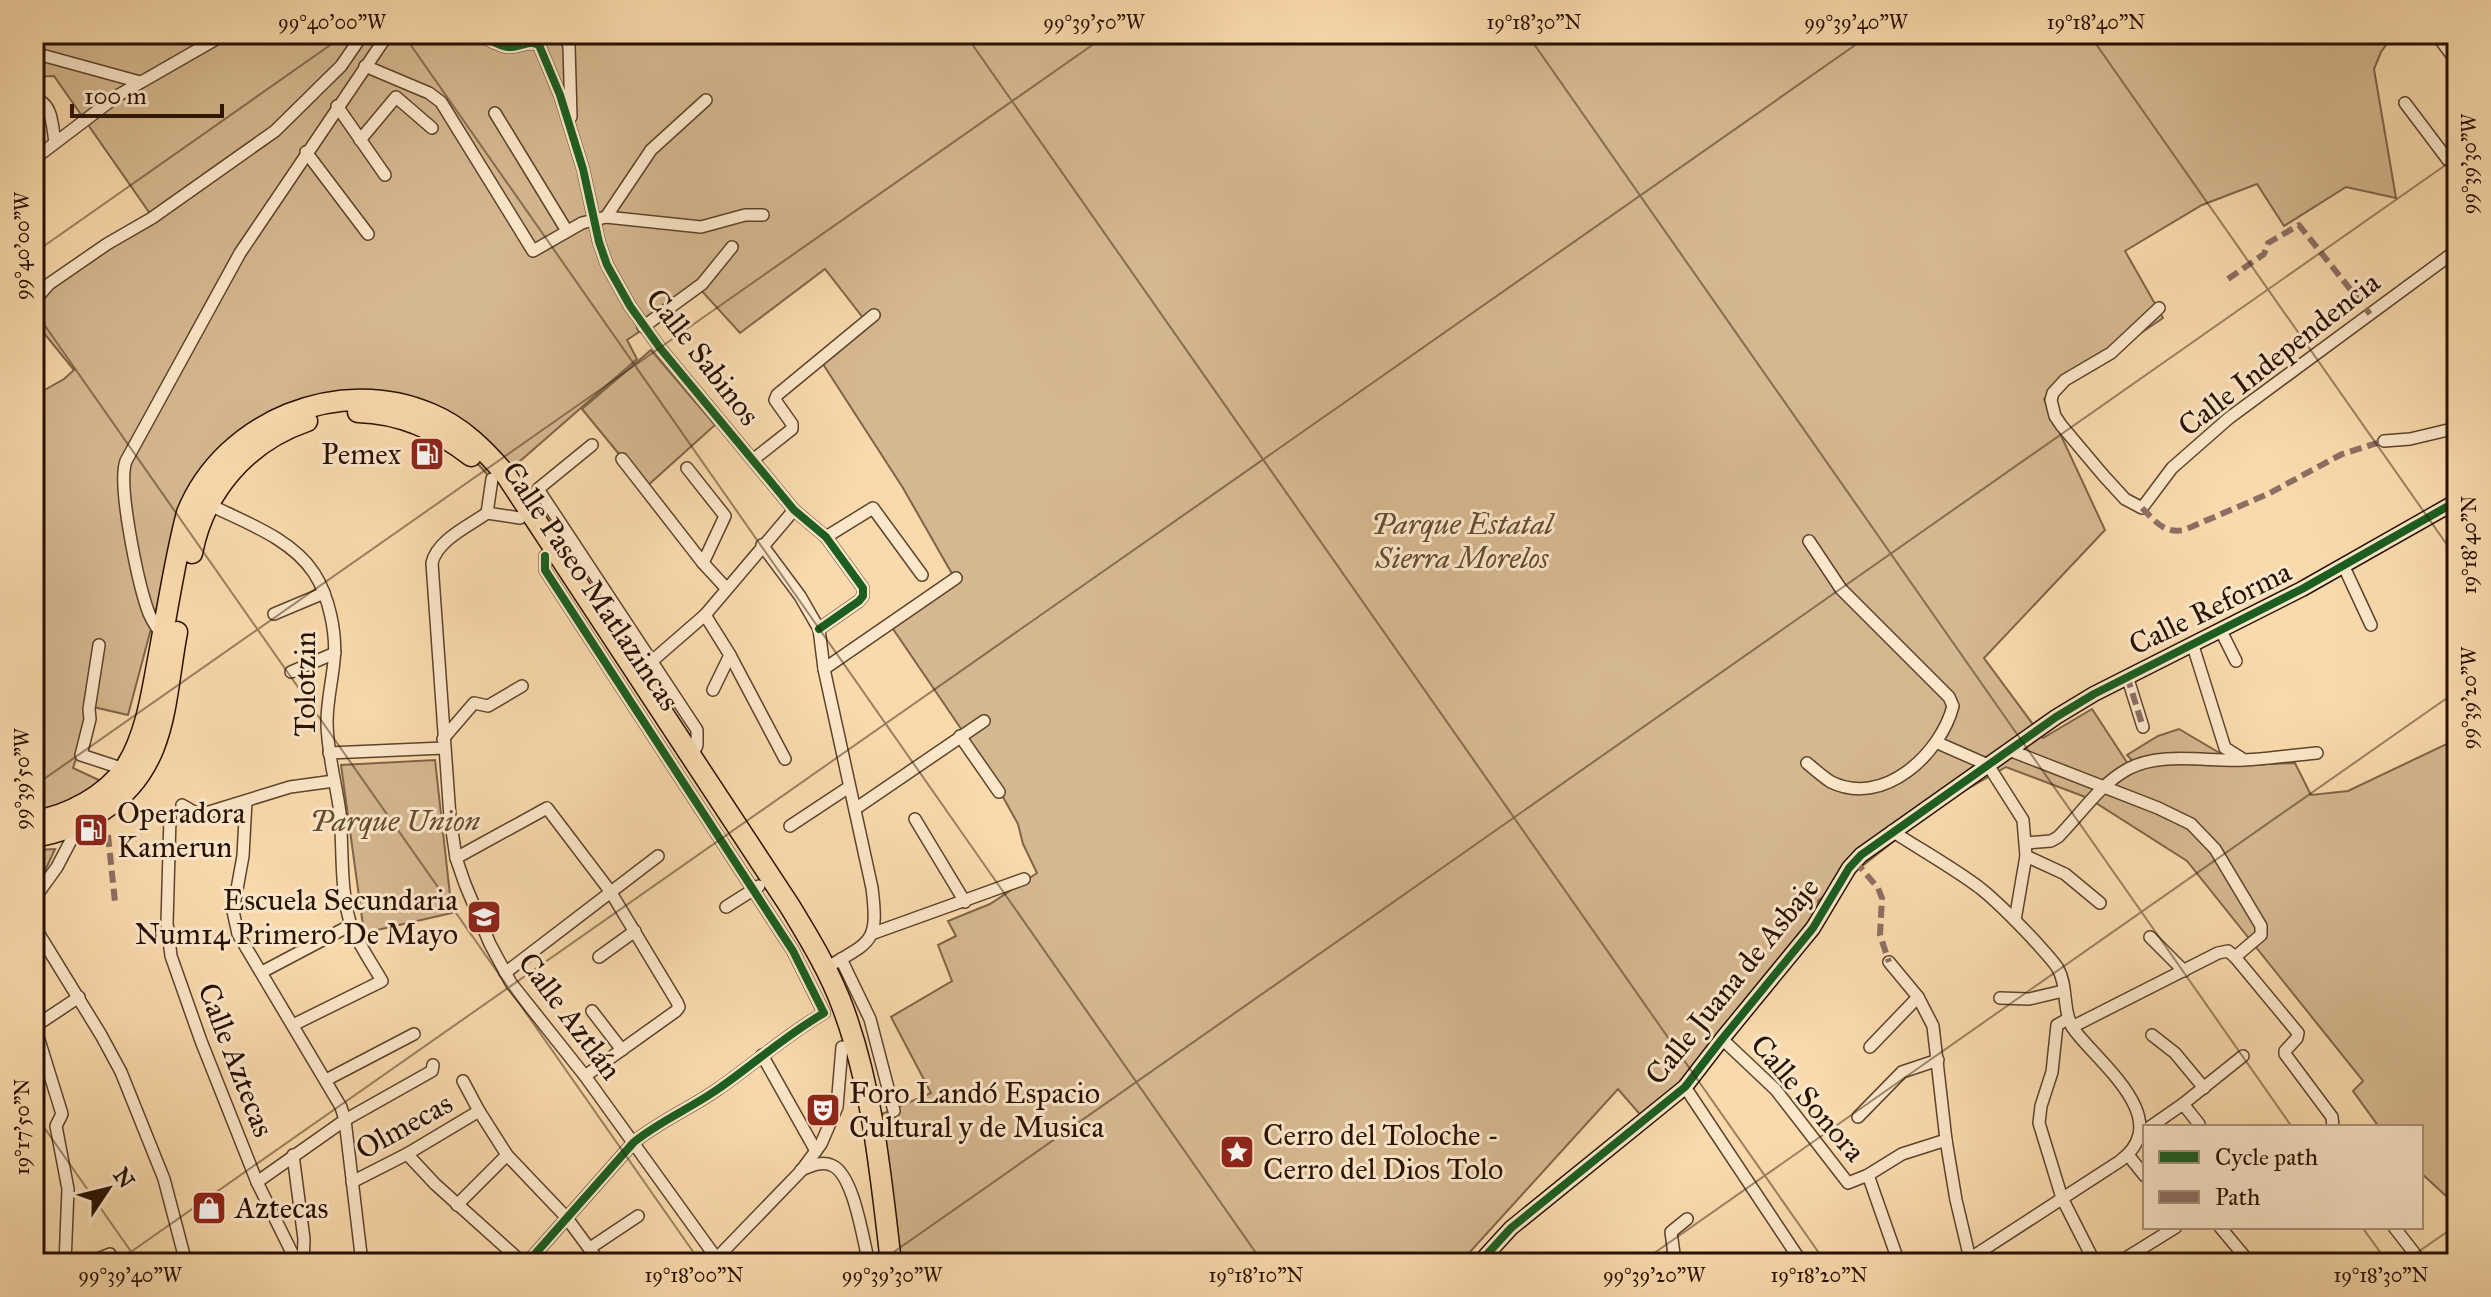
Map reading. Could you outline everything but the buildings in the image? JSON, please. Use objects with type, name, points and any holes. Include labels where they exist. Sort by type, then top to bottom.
[{"type":"highway","name":"Calle Paseo Matlazincas","points":[[34,837],[79,824],[108,807],[128,791],[151,758],[164,716],[169,641],[187,513],[196,494],[222,458],[239,442],[276,419],[328,403],[352,399],[390,401],[442,419],[479,445],[506,475],[692,757],[740,842],[758,887],[810,966],[830,1010],[860,1120],[878,1263]]},
{"type":"highway","name":"Calle Paseo Matlazincas","points":[[34,821],[59,816],[88,801],[124,769],[142,729],[208,504],[230,471],[259,446],[300,423],[340,413],[378,414],[429,428],[470,455],[492,479],[740,842],[833,964],[872,1124],[891,1263]]},
{"type":"street","points":[[34,159],[140,82],[225,34]]},
{"type":"street","points":[[34,301],[52,281],[152,218],[275,131],[333,75],[363,34]]},
{"type":"street","points":[[169,641],[147,608],[124,499],[123,469],[217,292],[306,152],[388,34]]},
{"type":"street","points":[[477,34],[503,46],[532,42],[539,45],[571,130]]},
{"type":"street","points":[[564,34],[569,46],[571,130]]},
{"type":"street","points":[[2436,34],[2457,62]]},
{"type":"street","points":[[38,54],[140,82]]},
{"type":"street","points":[[365,66],[429,93],[441,102],[534,250],[593,219],[606,217],[701,227],[745,215],[763,215]]},
{"type":"street","points":[[360,140],[396,97],[432,128]]},
{"type":"street","points":[[34,99],[43,101],[48,107],[55,142]]},
{"type":"street","points":[[606,217],[651,150],[706,100]]},
{"type":"street","points":[[2405,103],[2448,160],[2457,156]]},
{"type":"street","points":[[337,106],[385,175]]},
{"type":"street","points":[[495,113],[567,231]]},
{"type":"street","name":"Calle Sabinos","points":[[571,130],[607,265],[643,327],[794,510],[826,537],[864,592],[859,601],[819,629]]},
{"type":"street","points":[[306,152],[368,234]]},
{"type":"street","points":[[643,327],[702,284],[732,247]]},
{"type":"street","name":"Calle Independencia","points":[[2159,308],[2111,353],[2065,380],[2051,400],[2061,425],[2103,475],[2125,499],[2142,508],[2172,468],[2229,418],[2457,250]]},
{"type":"street","points":[[754,459],[792,429],[792,424],[776,402],[777,395],[874,315]]},
{"type":"street","points":[[2384,441],[2457,431]]},
{"type":"street","points":[[592,445],[538,489],[697,730],[697,745],[692,757]]},
{"type":"street","points":[[622,459],[726,588]]},
{"type":"street","points":[[687,468],[725,518],[703,563]]},
{"type":"street","points":[[492,479],[487,513],[520,518]]},
{"type":"street","name":"Calle Reforma","points":[[1988,765],[2056,717],[2127,676],[2193,646],[2344,567],[2457,501]]},
{"type":"street","name":"Tolotzin","points":[[208,504],[285,544],[312,570],[324,593],[335,653],[327,719],[329,753],[351,925]]},
{"type":"street","points":[[826,537],[873,508],[922,575]]},
{"type":"street","points":[[652,661],[705,615],[794,510]]},
{"type":"street","name":"Calle Aztlán","points":[[487,513],[443,544],[432,563],[444,744],[456,858],[490,944],[505,973],[634,1142],[714,1261]]},
{"type":"street","points":[[1807,763],[1830,781],[1843,786],[1871,787],[1895,780],[1922,761],[1938,743],[1952,711],[1952,701],[1841,589],[1809,541]]},
{"type":"street","points":[[762,545],[800,596],[819,629],[824,669],[872,888],[874,933]]},
{"type":"street","points":[[407,1154],[457,1205],[525,1263],[634,1142],[718,1088],[824,1013],[758,887],[545,570],[545,556]]},
{"type":"street","points":[[2344,567],[2371,625]]},
{"type":"street","points":[[824,669],[956,578]]},
{"type":"street","points":[[598,615],[606,591]]},
{"type":"street","points":[[274,614],[324,593]]},
{"type":"street","points":[[705,615],[730,655],[785,759]]},
{"type":"street","points":[[2221,631],[2236,661]]},
{"type":"street","points":[[99,645],[90,718],[81,755],[124,769]]},
{"type":"street","points":[[2193,646],[2223,743],[2229,752],[2243,760]]},
{"type":"street","points":[[291,672],[335,653]]},
{"type":"street","points":[[713,690],[730,655]]},
{"type":"street","points":[[2127,676],[2143,727]]},
{"type":"street","points":[[329,753],[444,744],[473,704],[478,702],[484,706],[522,686]]},
{"type":"street","points":[[855,809],[984,721]]},
{"type":"street","points":[[960,736],[999,792]]},
{"type":"street","points":[[1938,743],[1988,765],[2020,815],[2026,856],[2015,920]]},
{"type":"street","points":[[2009,750],[2178,816],[2205,837],[2261,926],[2261,935],[2235,957]]},
{"type":"street","points":[[2026,843],[2055,840],[2105,787],[2128,769],[2151,762],[2243,760],[2317,753]]},
{"type":"street","name":"Calle Juana de Asbaje","points":[[1479,1263],[1511,1228],[1685,1087],[1813,928],[1855,861],[1892,831],[1988,765]]},
{"type":"street","points":[[182,805],[199,813],[290,787],[334,781]]},
{"type":"street","points":[[790,826],[849,787]]},
{"type":"street","points":[[246,801],[243,856],[233,920],[238,934],[326,1080],[345,1120],[362,1263]]},
{"type":"street","points":[[456,858],[542,809],[548,809],[610,891],[635,931],[679,1007],[585,1076]]},
{"type":"street","name":"Calle Aztecas","points":[[170,817],[168,945],[201,1041],[257,1182],[300,1263]]},
{"type":"street","points":[[915,819],[965,902]]},
{"type":"street","points":[[34,899],[57,867],[79,824]]},
{"type":"street","points":[[1892,831],[1978,887],[2015,920],[2055,964],[2062,976],[2070,1023],[2119,1080],[2143,1126]]},
{"type":"street","points":[[505,973],[658,856]]},
{"type":"street","points":[[2026,856],[2065,874],[2100,903]]},
{"type":"street","points":[[894,1111],[870,1019],[833,964],[867,942],[874,933],[1024,879]]},
{"type":"street","points":[[726,907],[758,887]]},
{"type":"street","points":[[262,972],[351,925],[382,981],[293,1025]]},
{"type":"street","points":[[34,926],[121,1072],[164,1179],[185,1259]]},
{"type":"street","points":[[599,957],[635,931]]},
{"type":"street","points":[[2150,937],[2184,971]]},
{"type":"street","points":[[2095,1263],[2062,1198],[2039,1123],[2052,1072],[2057,1025],[2070,1023],[2223,951],[2235,957],[2298,1033],[2285,1054],[2332,1125]]},
{"type":"street","points":[[1889,962],[1918,997],[1933,1026],[1946,1140],[1970,1261]]},
{"type":"street","points":[[2000,998],[2029,999],[2063,991]]},
{"type":"street","points":[[65,1263],[68,1189],[56,1126],[63,1115],[34,1027],[79,997]]},
{"type":"street","points":[[1870,1047],[1918,997]]},
{"type":"street","points":[[592,1011],[622,1050]]},
{"type":"street","points":[[326,1080],[414,1034]]},
{"type":"street","points":[[2152,1035],[2175,1053],[2204,1088]]},
{"type":"street","name":"Calle Sonora","points":[[1722,1039],[1776,1090],[1845,1182],[1851,1183],[1868,1175],[1902,1154],[1946,1140]]},
{"type":"street","points":[[714,1261],[801,1171],[816,1151],[832,1124],[837,1107],[842,1047]]},
{"type":"street","points":[[762,1055],[816,1151]]},
{"type":"street","points":[[2152,1125],[2243,1056]]},
{"type":"street","points":[[1858,1117],[1902,1072],[1938,1060]]},
{"type":"street","points":[[257,1182],[345,1120],[432,1071],[433,1065]]},
{"type":"street","points":[[463,1081],[507,1155],[566,1217],[600,1263]]},
{"type":"street","points":[[1685,1087],[1802,1263]]},
{"type":"street","points":[[2183,1104],[2199,1124]]},
{"type":"street","name":"Olmecas","points":[[352,1182],[479,1111]]},
{"type":"street","points":[[1937,1263],[1970,1261],[2128,1155],[2143,1133]]},
{"type":"street","points":[[293,1155],[304,1239],[300,1263]]},
{"type":"street","points":[[457,1205],[507,1155]]},
{"type":"street","points":[[2128,1155],[2143,1174]]},
{"type":"street","points":[[801,1171],[821,1163],[833,1165],[842,1172],[850,1190],[869,1263]]},
{"type":"street","points":[[1868,1175],[1899,1263]]},
{"type":"street","points":[[590,1248],[638,1216]]},
{"type":"street","points":[[1661,1263],[1674,1254],[1671,1232],[1687,1219]]},
{"type":"street","points":[[2118,1263],[2173,1229]]},
{"type":"street","points":[[2222,1229],[2250,1263]]},
{"type":"street","points":[[2396,1229],[2422,1263]]},
{"type":"street","points":[[88,1263],[110,1254]]},
{"type":"green space","name":"Parque Estatal Sierra Morelos","points":[[34,34],[2394,34],[2374,69],[2396,198],[2346,187],[2284,226],[2257,184],[2202,205],[2125,251],[2163,318],[2044,399],[2105,530],[1984,658],[2043,738],[2092,709],[2132,770],[2140,769],[2127,755],[2158,736],[2179,729],[2240,765],[2295,763],[2311,795],[2348,791],[2457,739],[2457,1206],[2423,1175],[2423,1125],[2378,1125],[2353,1091],[2363,1081],[2187,861],[2088,798],[2006,767],[1941,804],[1818,901],[1819,920],[1700,1064],[1644,1119],[1618,1089],[1460,1263],[882,1263],[863,1122],[931,1093],[891,1017],[952,981],[938,945],[956,936],[948,921],[990,904],[1037,873],[1023,844],[1018,824],[983,761],[889,623],[955,579],[903,488],[821,361],[867,323],[825,269],[740,333],[701,290],[627,340],[637,359],[495,483],[467,452],[436,430],[323,405],[188,490],[128,715],[93,707],[73,768],[101,781],[34,830],[34,396],[74,370],[34,321],[34,288],[153,218],[54,76],[34,77]]},
{"type":"green space","points":[[651,350],[715,425],[646,487],[582,409]]},
{"type":"green space","name":"Parque Union","points":[[435,760],[452,913],[364,933],[341,765]]},
{"type":"green space","points":[[55,849],[45,871],[34,887],[34,850]]},
{"type":"marked path","points":[[2228,279],[2264,254],[2268,243],[2299,225],[2370,314]]},
{"type":"marked path","points":[[2142,508],[2165,528],[2184,530],[2268,494],[2342,454],[2384,441]]},
{"type":"marked path","points":[[2127,676],[2143,727]]},
{"type":"marked path","points":[[108,835],[115,902]]},
{"type":"marked path","points":[[1855,861],[1878,888],[1882,898],[1880,935],[1889,962]]},
{"type":"marked path","points":[[717,1259],[719,1263]]},
{"type":"cycle path","points":[[477,34],[508,47],[532,43],[539,45],[560,95],[583,169],[607,265],[630,306],[660,348],[794,510],[826,537],[863,588],[859,601],[819,629]]},
{"type":"cycle path","points":[[1479,1263],[1511,1228],[1685,1087],[1813,928],[1849,868],[1861,855],[2056,717],[2094,694],[2302,589],[2457,501]]},
{"type":"cycle path","points":[[527,1263],[634,1142],[718,1089],[824,1013],[793,951],[545,570],[545,556]]},
{"type":"place","name":"Pemex","points":[[427,454]]},
{"type":"place","name":"Operadora Kamerun","points":[[91,830]]},
{"type":"place","name":"Escuela Secundaria Num14 Primero De Mayo","points":[[484,917]]},
{"type":"place","name":"Foro Landó Espacio Cultural y de Musica","points":[[823,1110]]},
{"type":"place","name":"Cerro del Toloche - Cerro del Dios Tolo","points":[[1237,1152]]},
{"type":"place","name":"Aztecas","points":[[209,1208]]}]
